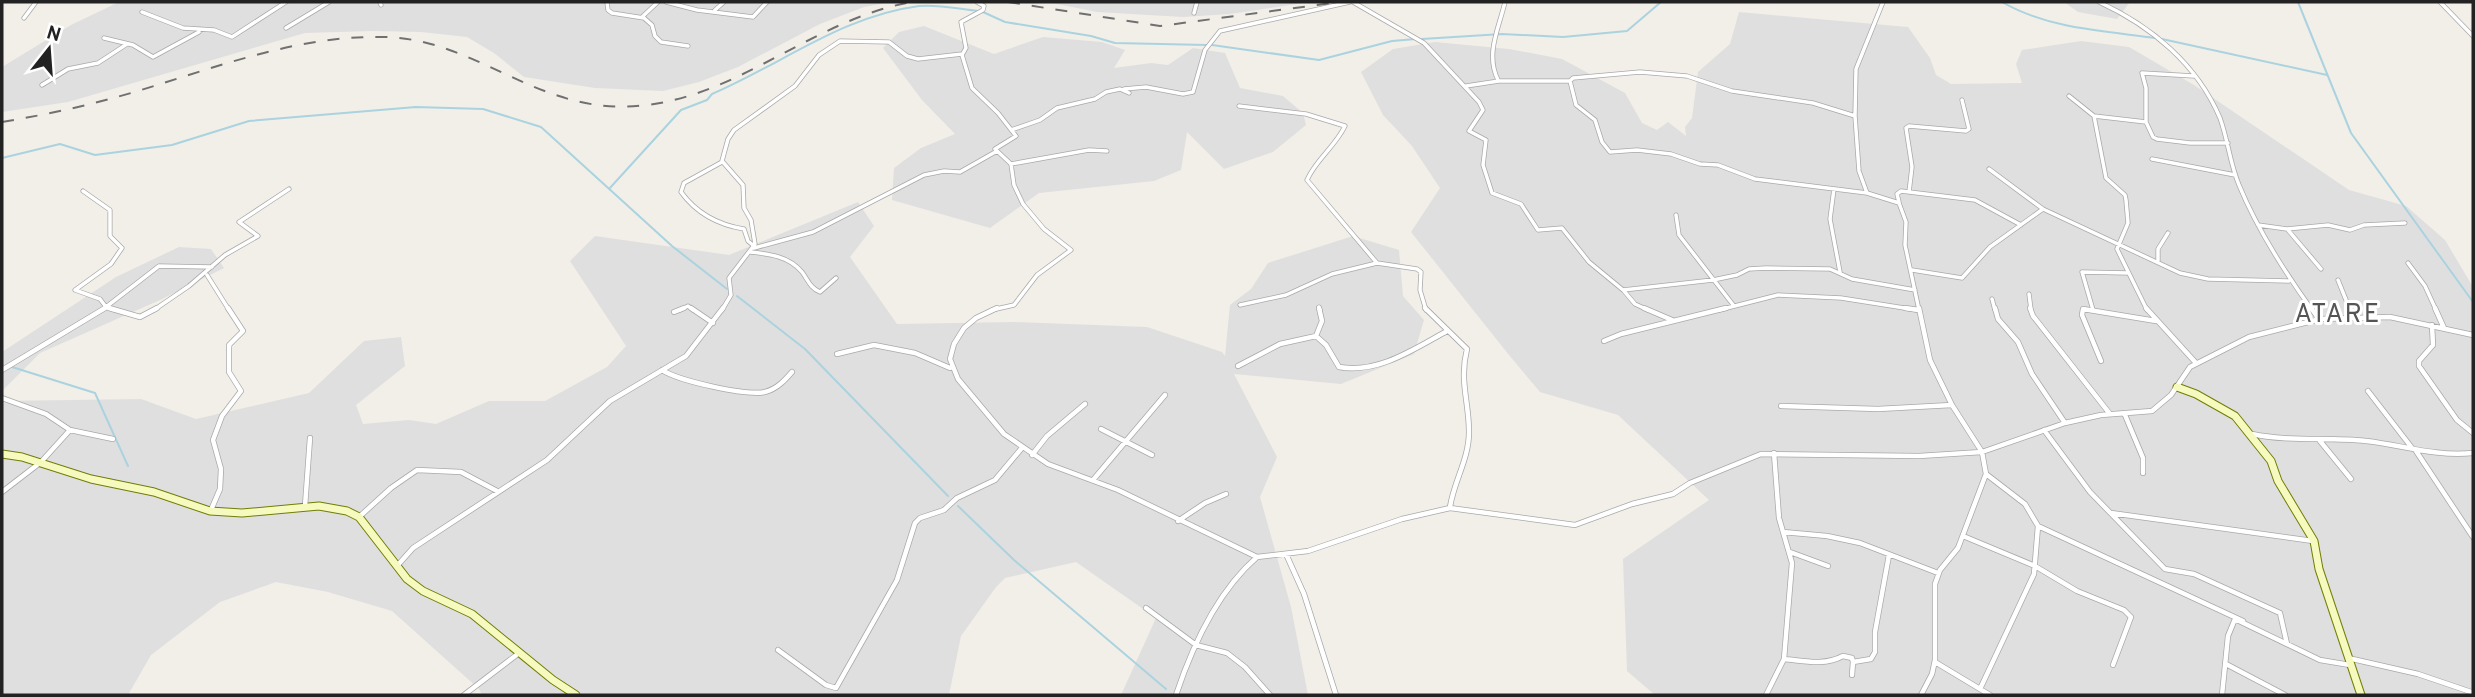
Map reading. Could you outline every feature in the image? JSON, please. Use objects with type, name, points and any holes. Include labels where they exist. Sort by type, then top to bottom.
[{"type":"street","points":[[24,18],[36,2]]},
{"type":"street","points":[[142,12],[183,28],[214,30],[232,37],[286,2]]},
{"type":"street","points":[[286,28],[329,2]]},
{"type":"street","points":[[607,2],[608,10],[612,13],[642,17],[652,24],[654,36],[661,42],[688,46]]},
{"type":"street","points":[[642,17],[658,2]]},
{"type":"street","points":[[666,2],[753,17],[767,2]]},
{"type":"street","points":[[714,11],[724,2]]},
{"type":"street","points":[[752,249],[744,229],[726,227],[710,219],[685,199],[681,192],[684,183],[722,162],[728,139],[734,130],[795,86],[819,55],[840,41],[889,42],[908,57],[919,60],[938,56],[947,59],[962,54],[966,48],[961,22],[983,10],[984,6],[977,2]]},
{"type":"street","points":[[1194,13],[1197,2]]},
{"type":"street","points":[[1011,131],[1040,120],[1057,108],[1095,99],[1106,92],[1146,87],[1193,92],[1205,50],[1212,37],[1220,31],[1352,2],[1379,20],[1417,37],[1466,86],[1483,110],[1469,131],[1486,140],[1483,165],[1492,193],[1521,204],[1538,230],[1562,228],[1573,246],[1608,280],[1623,290],[1634,304],[1673,320]]},
{"type":"street","points":[[1499,81],[1492,69],[1505,2]]},
{"type":"street","points":[[1867,194],[1859,171],[1852,94],[1858,56],[1883,2]]},
{"type":"street","points":[[2099,2],[2128,16],[2157,37],[2194,76],[2214,105],[2236,175],[2258,225],[2290,281],[2320,319]]},
{"type":"street","points":[[2440,2],[2473,36]]},
{"type":"street","points":[[104,38],[128,43],[153,57],[203,30]]},
{"type":"street","points":[[42,85],[68,69],[97,63],[128,43]]},
{"type":"street","points":[[962,54],[972,88],[1016,137],[996,147],[997,151]]},
{"type":"street","points":[[1466,86],[1499,81],[1570,81],[1583,76],[1640,72],[1687,76],[1732,91],[1813,103],[1854,116]]},
{"type":"street","points":[[2194,76],[2142,74],[2146,88],[2146,122],[2152,136],[2190,143],[2228,143]]},
{"type":"street","points":[[1570,81],[1576,105],[1595,120],[1602,142],[1610,152],[1637,150],[1671,154],[1700,164],[1725,167],[1755,179],[1867,194],[1899,203]]},
{"type":"street","points":[[1124,89],[1129,93]]},
{"type":"street","points":[[2069,96],[2094,117],[2146,122]]},
{"type":"street","points":[[1909,192],[1912,167],[1906,128],[1909,126],[1966,131],[1969,129],[1962,100]]},
{"type":"street","points":[[1239,106],[1306,114],[1345,126],[1338,140],[1314,164],[1307,180],[1377,263]]},
{"type":"street","points":[[2094,117],[2106,178],[2125,195],[2126,200],[2128,223],[2117,249],[2143,305],[2196,363]]},
{"type":"street","points":[[1011,164],[1090,150],[1107,151]]},
{"type":"street","points":[[950,368],[949,356],[954,343],[969,323],[1003,305],[1014,305],[1037,275],[1071,250],[1044,229],[1023,204],[1014,185],[1011,164],[1006,156],[997,151]]},
{"type":"street","points":[[752,249],[813,232],[924,175],[944,171],[960,172],[997,151]]},
{"type":"street","points":[[2152,159],[2236,175]]},
{"type":"street","points":[[397,567],[412,548],[547,460],[573,438],[594,414],[661,369],[686,356],[713,323],[731,295],[729,278],[752,249],[756,237],[744,208],[743,185],[722,162]]},
{"type":"street","points":[[1989,169],[2043,209],[2193,277],[2290,281]]},
{"type":"street","points":[[83,191],[110,210],[110,236],[122,248],[111,264],[75,290],[100,299],[106,307],[140,317],[162,306],[258,236],[239,222],[289,189]]},
{"type":"street","points":[[1833,189],[1830,219],[1840,272]]},
{"type":"street","points":[[1920,695],[1929,684],[1935,662],[1932,605],[1938,573],[1953,559],[1986,474],[1982,452],[1952,405],[1930,360],[1905,245],[1906,222],[1898,192],[1975,200],[2022,225]]},
{"type":"street","points":[[1912,270],[1962,278],[1976,267],[1982,253],[2043,209]]},
{"type":"street","points":[[1676,215],[1679,235],[1734,306]]},
{"type":"street","points":[[2258,225],[2287,229],[2328,225],[2350,230],[2364,225],[2405,223]]},
{"type":"street","points":[[2287,229],[2320,269]]},
{"type":"street","points":[[2158,261],[2158,249],[2168,233]]},
{"type":"street","points":[[752,249],[792,262],[802,270],[812,289],[820,292],[836,278]]},
{"type":"street","points":[[1240,305],[1286,295],[1332,274],[1377,263],[1417,269],[1421,272],[1420,302],[1447,331],[1463,341],[1467,348],[1462,370],[1469,431],[1466,461],[1453,489],[1450,508]]},
{"type":"street","points":[[2409,263],[2425,286],[2445,328]]},
{"type":"street","points":[[2,370],[55,335],[106,307],[159,266],[213,267]]},
{"type":"street","points":[[1623,290],[1713,280],[1737,275],[1749,269],[1840,272],[1852,279],[1915,290]]},
{"type":"street","points":[[2094,310],[2090,294],[2082,280],[2082,272],[2128,273]]},
{"type":"street","points":[[206,275],[243,331],[229,345],[229,372],[241,391],[222,416],[213,440],[221,470],[220,489],[210,511]]},
{"type":"street","points":[[2338,280],[2353,316]]},
{"type":"street","points":[[2029,294],[2028,303],[2033,316],[2110,415]]},
{"type":"street","points":[[1604,341],[1756,298],[1778,295],[1841,298],[1919,310]]},
{"type":"street","points":[[1992,299],[1998,319],[2018,342],[2032,374],[2065,423]]},
{"type":"street","points":[[674,312],[688,306],[713,323]]},
{"type":"street","points":[[1315,336],[1322,321],[1319,307]]},
{"type":"street","points":[[2101,361],[2081,311],[2094,310],[2156,321]]},
{"type":"street","points":[[837,354],[874,345],[915,353],[950,368],[982,411],[1021,449],[1050,465],[1093,480],[1209,536],[1242,545],[1257,556],[1308,551],[1402,519],[1450,508],[1575,525],[1632,504],[1673,494],[1690,483],[1753,457],[1774,453],[1860,457],[1982,452],[2065,423],[2152,411],[2176,387],[2182,374],[2196,363],[2249,337],[2320,319],[2390,317],[2473,335]]},
{"type":"street","points":[[2432,325],[2433,345],[2419,361],[2419,366],[2457,420],[2473,433]]},
{"type":"street","points":[[1315,336],[1326,345],[1339,367],[1345,369],[1365,368],[1390,360],[1447,331]]},
{"type":"street","points":[[1238,366],[1280,344],[1315,336]]},
{"type":"street","points":[[661,369],[678,381],[713,384],[755,393],[767,392],[783,384],[792,372]]},
{"type":"street","points":[[2176,387],[2226,410],[2252,434],[2271,461],[2278,481],[2314,541],[2319,569],[2361,695]]},
{"type":"street","points":[[2368,391],[2414,449],[2473,537]]},
{"type":"street","points":[[1093,480],[1165,395]]},
{"type":"street","points":[[2,398],[28,405],[61,421],[71,430],[113,439]]},
{"type":"street","points":[[1032,455],[1047,436],[1085,404]]},
{"type":"street","points":[[1781,406],[1878,410],[1900,406],[1952,405]]},
{"type":"street","points":[[2125,415],[2128,429],[2144,459],[2143,473]]},
{"type":"street","points":[[1101,429],[1152,455]]},
{"type":"street","points":[[2,492],[41,462],[71,430]]},
{"type":"street","points":[[2044,430],[2081,482],[2165,569],[2194,574],[2280,613],[2287,644]]},
{"type":"street","points":[[2252,434],[2291,440],[2360,440],[2451,454],[2473,453]]},
{"type":"street","points":[[306,506],[310,438]]},
{"type":"street","points":[[2319,440],[2351,479]]},
{"type":"street","points":[[778,650],[836,692],[897,580],[915,523],[920,518],[944,510],[957,498],[995,480],[1021,449]]},
{"type":"street","points":[[1766,695],[1784,659],[1792,563],[1778,512],[1774,453]]},
{"type":"street","points":[[2,454],[154,492],[210,511],[242,513],[306,506],[332,508],[359,517],[407,579],[424,591],[472,614],[576,695]]},
{"type":"street","points":[[359,517],[391,488],[417,470],[461,472],[497,491]]},
{"type":"street","points":[[1986,474],[2025,504],[2038,526],[2244,621],[2287,644],[2332,664],[2349,662],[2418,674],[2471,692]]},
{"type":"street","points":[[1178,522],[1205,503],[1226,494]]},
{"type":"street","points":[[2109,513],[2314,541]]},
{"type":"street","points":[[1980,689],[2020,599],[2034,575],[2038,526]]},
{"type":"street","points":[[1783,532],[1841,538],[1860,543],[1938,573]]},
{"type":"street","points":[[1963,536],[2035,566],[2077,591],[2124,610],[2131,617],[2113,665]]},
{"type":"street","points":[[1789,552],[1828,566]]},
{"type":"street","points":[[1286,554],[1296,572],[1336,695]]},
{"type":"street","points":[[1853,662],[1871,659],[1875,652],[1875,632],[1889,555]]},
{"type":"street","points":[[1176,695],[1196,645],[1236,580],[1257,556]]},
{"type":"street","points":[[1146,608],[1196,645],[1227,653],[1245,667],[1270,695]]},
{"type":"street","points":[[2222,695],[2231,625],[2235,619],[2244,621]]},
{"type":"street","points":[[464,695],[519,653]]},
{"type":"street","points":[[1784,659],[1832,663],[1843,656],[1852,658],[1852,676]]},
{"type":"street","points":[[1935,662],[1990,695]]},
{"type":"street","points":[[2226,664],[2286,695]]},
{"type":"shaded area","points":[[119,2],[892,2],[864,7],[820,24],[738,67],[699,82],[663,91],[595,88],[524,77],[494,53],[467,37],[421,32],[305,33],[68,102],[2,112],[2,67],[71,25]]},
{"type":"shaded area","points":[[1047,2],[1310,2],[1230,14],[1183,17],[1097,12]]},
{"type":"shaded area","points":[[2064,2],[2130,2],[2117,19],[2078,12]]},
{"type":"shaded area","points":[[1739,12],[1908,27],[1930,58],[1936,75],[1951,84],[2022,83],[2016,64],[2022,50],[2081,41],[2129,47],[2194,85],[2349,190],[2406,206],[2445,240],[2473,287],[2473,695],[1655,695],[1627,671],[1623,559],[1709,500],[1618,415],[1540,392],[1509,355],[1411,232],[1440,188],[1412,146],[1383,115],[1361,72],[1393,49],[1435,42],[1509,49],[1562,59],[1625,93],[1642,123],[1657,130],[1668,122],[1686,136],[1685,127],[1692,118],[1698,72],[1730,44]]},
{"type":"shaded area","points":[[924,26],[994,54],[1043,37],[1102,42],[1125,50],[1114,68],[1151,63],[1168,65],[1193,48],[1225,53],[1240,88],[1283,96],[1303,113],[1306,125],[1273,152],[1224,169],[1187,132],[1181,170],[1154,181],[1039,193],[990,228],[892,200],[894,168],[921,148],[955,134],[922,100],[883,48],[899,32]]},
{"type":"shaded area","points":[[858,202],[874,226],[850,257],[897,324],[1014,322],[1147,327],[1222,352],[1225,356],[1230,305],[1251,289],[1268,263],[1353,236],[1399,250],[1403,296],[1424,320],[1414,354],[1341,384],[1234,374],[1277,457],[1260,497],[1291,607],[1308,695],[1121,695],[1156,618],[1076,562],[1005,578],[996,587],[961,636],[949,695],[482,695],[479,689],[392,611],[328,592],[276,582],[220,602],[151,655],[128,695],[5,695],[2,691],[2,401],[141,399],[196,419],[309,393],[364,341],[401,337],[405,366],[356,405],[363,424],[409,420],[436,424],[489,401],[545,401],[607,367],[626,346],[570,261],[595,236],[729,255]]},
{"type":"shaded area","points":[[179,247],[211,249],[224,268],[160,300],[40,353],[2,391],[2,352],[116,277]]},
{"type":"waterway","points":[[1422,39],[1502,34],[1563,37],[1627,31],[1661,2]]},
{"type":"waterway","points":[[2002,2],[2020,11],[2058,23],[2156,38]]},
{"type":"waterway","points":[[2298,2],[2351,133],[2473,302]]},
{"type":"waterway","points":[[609,189],[681,110],[707,100],[712,94],[813,42],[891,11],[919,6],[978,11]]},
{"type":"waterway","points":[[983,12],[1005,22],[1091,36],[1115,43],[1207,45]]},
{"type":"waterway","points":[[1212,45],[1319,60],[1392,41],[1416,39]]},
{"type":"waterway","points":[[2162,39],[2327,75]]},
{"type":"waterway","points":[[2,158],[60,144],[95,155],[172,145],[249,121],[416,107],[483,109],[541,127],[609,189]]},
{"type":"waterway","points":[[609,189],[672,246],[727,289]]},
{"type":"waterway","points":[[737,296],[805,349],[948,496]]},
{"type":"waterway","points":[[12,367],[95,393],[128,466]]},
{"type":"waterway","points":[[958,506],[1014,560],[1166,689]]},
{"type":"railway","points":[[2,122],[107,100],[230,62],[291,47],[322,41],[384,37],[419,41],[451,50],[574,101],[609,106],[647,105],[682,98],[716,86],[843,24],[912,2]]},
{"type":"railway","points":[[1008,2],[1160,26],[1340,2]]},
{"type":"district","name":"ATARE","points":[[2338,315]]}]
